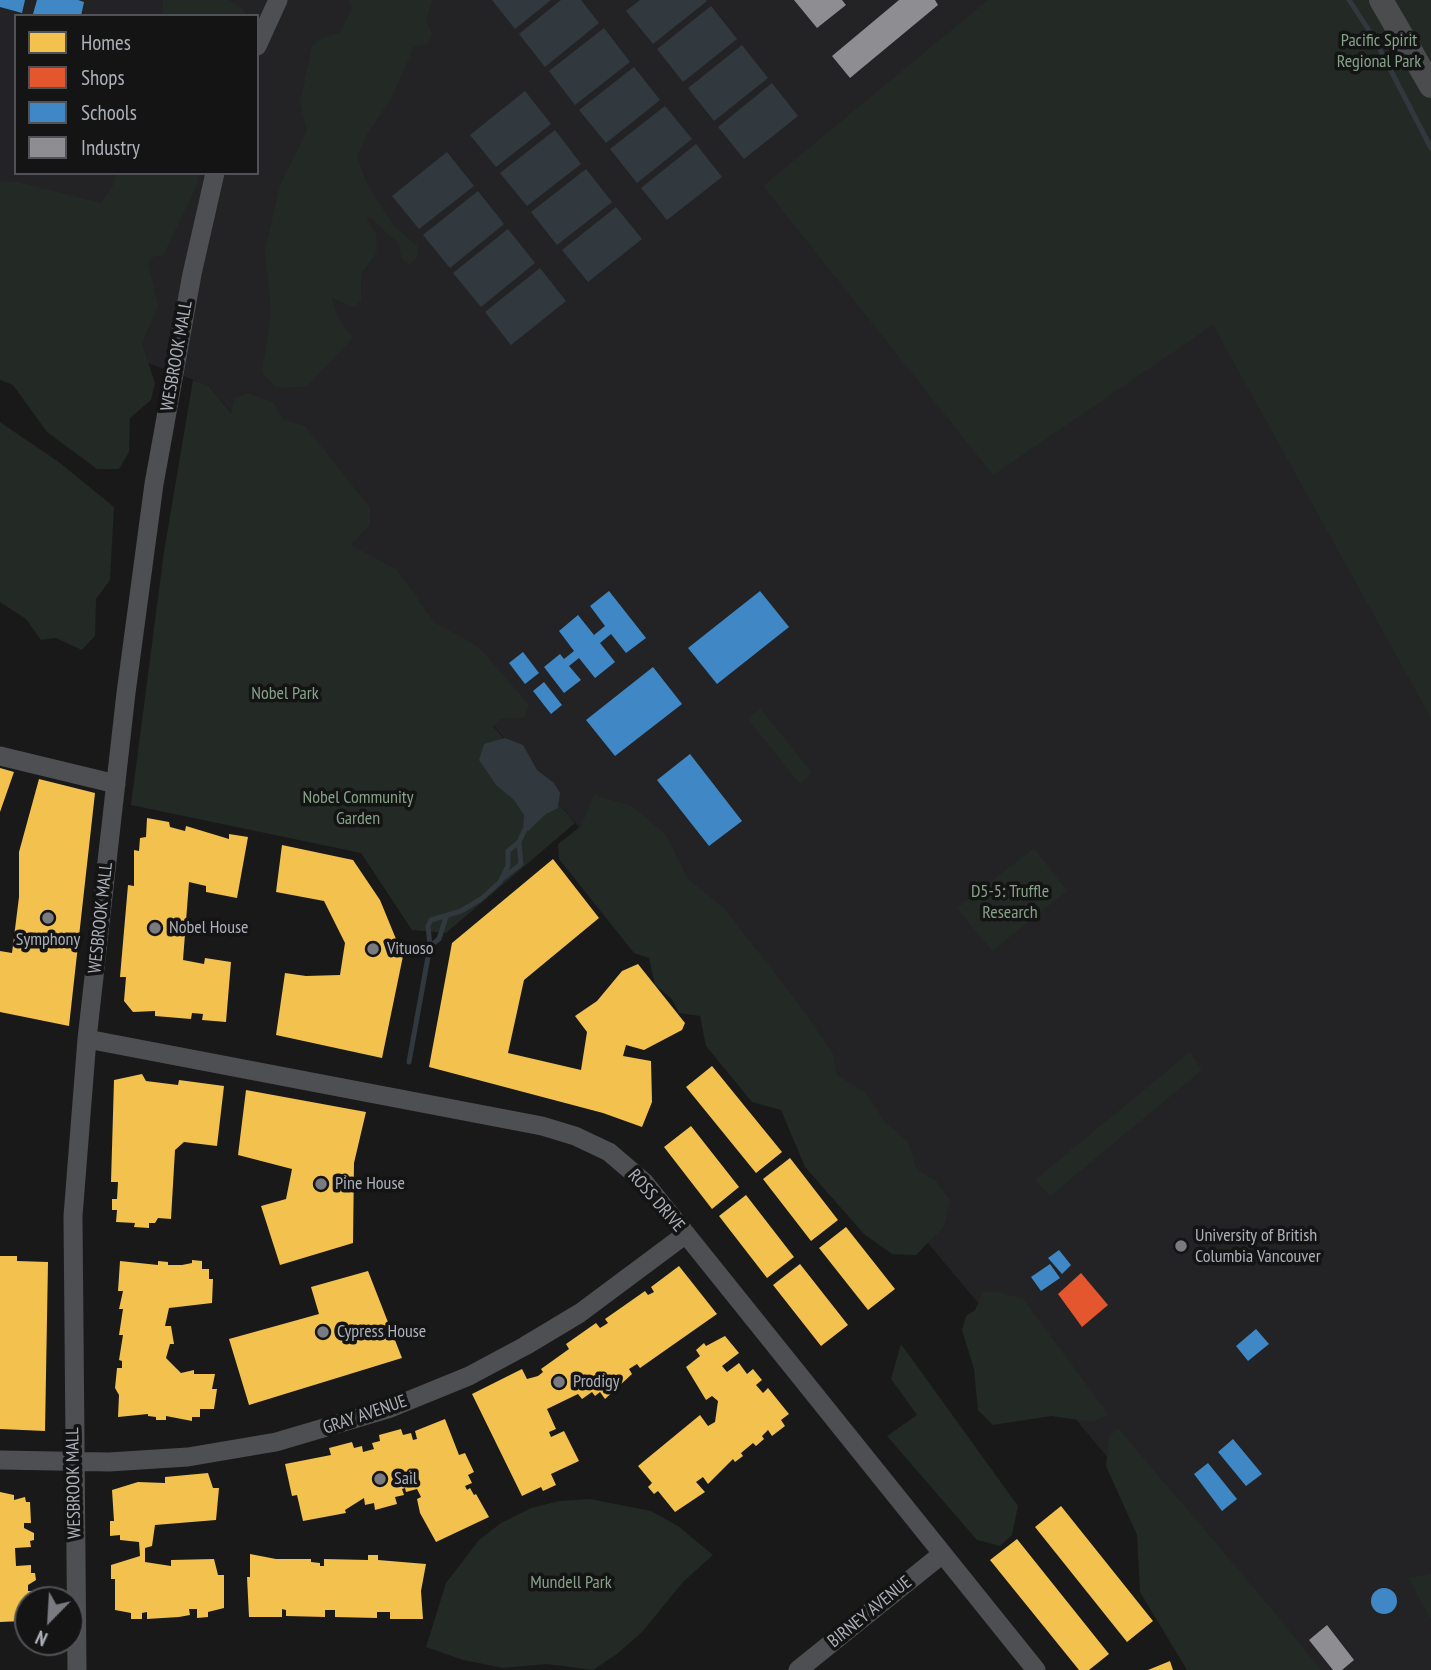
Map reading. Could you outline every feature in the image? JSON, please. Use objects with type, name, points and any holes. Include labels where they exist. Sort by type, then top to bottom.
[{"type":"main road","points":[[1381,0],[1431,86]]},
{"type":"street","points":[[259,42],[278,0]]},
{"type":"street","name":"WESBROOK MALL","points":[[77,1670],[73,1216],[87,1040],[154,484],[192,274],[215,175]]},
{"type":"street","points":[[0,756],[116,784]]},
{"type":"street","name":"ROSS DRIVE","points":[[87,1040],[396,1096],[575,1136],[609,1152],[644,1182],[1036,1670]]},
{"type":"street","name":"GRAY AVENUE","points":[[0,1460],[74,1463],[152,1461],[303,1436],[388,1409],[469,1376],[526,1346],[580,1313],[686,1234]]},
{"type":"street","name":"BIRNEY AVENUE","points":[[798,1670],[941,1555]]},
{"type":"shaded area","name":"University of British Columbia Vancouver","points":[[0,0],[1292,0],[1431,257],[1431,1670],[1286,1670],[208,385],[0,309]]},
{"type":"shaded area","points":[[492,0],[551,0],[515,29]]},
{"type":"shaded area","points":[[561,0],[581,0],[599,23],[545,67],[519,34]]},
{"type":"shaded area","points":[[640,0],[707,1],[653,44],[626,11]]},
{"type":"shaded area","points":[[711,6],[737,39],[683,82],[657,49]]},
{"type":"shaded area","points":[[604,28],[630,62],[575,105],[549,71]]},
{"type":"shaded area","points":[[742,45],[768,78],[714,121],[688,88]]},
{"type":"shaded area","points":[[634,67],[660,100],[606,143],[579,110]]},
{"type":"shaded area","points":[[772,83],[798,116],[744,159],[718,127]]},
{"type":"shaded area","points":[[525,91],[551,124],[496,167],[470,135]]},
{"type":"shaded area","points":[[665,106],[692,139],[637,183],[610,149]]},
{"type":"shaded area","points":[[555,130],[581,164],[527,206],[500,173]]},
{"type":"shaded area","points":[[696,144],[722,177],[667,220],[641,188]]},
{"type":"shaded area","points":[[447,152],[474,186],[419,229],[392,196]]},
{"type":"shaded area","points":[[586,169],[612,202],[557,245],[531,212]]},
{"type":"shaded area","points":[[478,191],[504,224],[450,268],[423,235]]},
{"type":"shaded area","points":[[616,207],[642,239],[588,282],[562,250]]},
{"type":"shaded area","points":[[508,229],[535,263],[481,307],[453,273]]},
{"type":"shaded area","points":[[540,268],[566,301],[511,345],[485,312]]},
{"type":"shaded area","points":[[505,738],[523,745],[537,770],[554,783],[560,793],[558,808],[546,814],[528,831],[523,829],[524,815],[514,800],[496,785],[479,760],[484,744]]},
{"type":"green space","points":[[163,0],[229,0],[243,9],[245,14],[162,14]]},
{"type":"green space","points":[[347,0],[432,0],[426,21],[432,34],[428,43],[414,47],[391,99],[367,134],[357,157],[367,184],[393,225],[418,247],[417,258],[409,265],[402,259],[398,243],[370,217],[366,218],[376,234],[377,252],[361,274],[361,300],[354,308],[332,298],[336,314],[353,338],[306,387],[276,388],[262,372],[271,314],[265,250],[280,185],[307,131],[300,103],[312,46],[324,37],[340,33],[352,8]]},
{"type":"green space","name":"Pacific Spirit Regional Park","points":[[988,0],[1431,0],[1431,718],[1213,325],[993,475],[763,186]]},
{"type":"green space","points":[[115,175],[199,175],[197,185],[163,256],[154,256],[148,264],[158,305],[142,344],[155,383],[151,400],[130,418],[129,452],[119,469],[97,469],[47,432],[13,385],[0,380],[0,181],[18,182],[101,203],[112,188]]},
{"type":"green space","name":"Nobel Park","points":[[193,380],[208,385],[231,413],[235,398],[248,393],[273,402],[283,419],[305,426],[370,508],[370,524],[351,545],[397,570],[434,622],[479,647],[529,705],[524,718],[500,719],[493,726],[575,823],[446,933],[412,930],[361,853],[131,805],[164,552]]},
{"type":"green space","points":[[0,422],[60,463],[114,507],[110,580],[96,599],[95,636],[82,650],[56,638],[41,640],[26,619],[0,602]]},
{"type":"green space","points":[[760,708],[812,773],[800,784],[748,719]]},
{"type":"green space","points":[[594,795],[632,806],[666,835],[688,879],[724,908],[804,1011],[833,1054],[837,1075],[866,1093],[884,1121],[908,1142],[917,1170],[936,1181],[950,1200],[944,1227],[916,1255],[892,1254],[864,1234],[805,1167],[781,1110],[752,1102],[706,1046],[700,1016],[679,1013],[672,999],[655,985],[649,958],[634,953],[559,859],[558,844],[581,826]]},
{"type":"green space","name":"D5-5: Truffle Research","points":[[1034,848],[1067,891],[992,951],[957,908]]},
{"type":"green space","points":[[1190,1052],[1202,1070],[1050,1196],[1035,1180]]},
{"type":"green space","points":[[996,1291],[1023,1299],[1109,1415],[1091,1422],[1051,1416],[993,1425],[978,1410],[974,1369],[962,1330],[966,1316],[975,1310],[983,1292]]},
{"type":"green space","points":[[901,1344],[1018,1506],[1012,1535],[1000,1546],[977,1540],[887,1436],[917,1415],[891,1379]]},
{"type":"green space","points":[[1118,1428],[1321,1670],[1187,1670],[1140,1592],[1137,1535],[1106,1466],[1109,1437]]},
{"type":"green space","name":"Mundell Park","points":[[590,1499],[651,1511],[678,1526],[713,1555],[683,1582],[642,1632],[593,1670],[546,1664],[503,1668],[463,1660],[426,1647],[446,1583],[479,1540],[501,1523],[531,1508],[559,1501]]},
{"type":"green space","points":[[1431,1574],[1431,1619],[1408,1578]]},
{"type":"building: Homes","points":[[0,768],[14,772],[0,812]]},
{"type":"building: Homes","name":"Symphony","points":[[39,779],[95,793],[69,1026],[0,1012],[0,951],[12,953],[19,897],[19,852]]},
{"type":"building: Homes","name":"Nobel House","points":[[147,818],[169,822],[170,827],[185,831],[186,826],[229,839],[229,834],[248,837],[237,898],[206,892],[206,886],[189,882],[183,960],[204,964],[205,958],[231,962],[226,1022],[202,1020],[203,1014],[192,1013],[191,1019],[155,1016],[155,1011],[133,1012],[124,1001],[126,977],[120,977],[128,885],[134,886],[134,850],[139,851],[140,838],[146,837]]},
{"type":"building: Homes","name":"Vituoso","points":[[282,845],[353,860],[380,900],[403,956],[382,1058],[276,1035],[285,973],[306,976],[340,975],[345,943],[324,901],[276,892]]},
{"type":"building: Homes","points":[[553,859],[599,918],[524,980],[508,1053],[581,1070],[587,1032],[575,1016],[597,1001],[622,971],[638,964],[685,1023],[682,1030],[644,1050],[626,1045],[623,1056],[651,1061],[652,1102],[642,1127],[603,1113],[429,1067],[452,943]]},
{"type":"building: Homes","points":[[712,1066],[782,1152],[756,1173],[686,1087]]},
{"type":"building: Homes","points":[[142,1074],[146,1081],[178,1085],[179,1080],[224,1086],[217,1146],[184,1142],[175,1150],[171,1219],[158,1218],[155,1223],[149,1223],[149,1228],[134,1227],[135,1223],[116,1222],[117,1210],[112,1210],[112,1199],[117,1199],[118,1182],[111,1182],[114,1080]]},
{"type":"building: Homes","name":"Pine House","points":[[246,1090],[366,1112],[354,1163],[353,1243],[280,1265],[261,1206],[286,1199],[292,1169],[238,1155]]},
{"type":"building: Homes","points":[[691,1126],[739,1187],[712,1209],[664,1147]]},
{"type":"building: Homes","points":[[790,1158],[838,1220],[811,1241],[763,1179]]},
{"type":"building: Homes","points":[[746,1195],[794,1257],[767,1278],[719,1216]]},
{"type":"building: Homes","points":[[846,1227],[895,1289],[868,1310],[819,1248]]},
{"type":"building: Homes","points":[[0,1256],[17,1256],[17,1261],[48,1262],[45,1431],[0,1429]]},
{"type":"building: Homes","points":[[192,1260],[202,1261],[202,1269],[209,1269],[209,1279],[213,1279],[212,1303],[169,1308],[165,1326],[171,1326],[174,1344],[170,1344],[166,1358],[181,1373],[194,1370],[194,1374],[215,1374],[212,1389],[217,1389],[214,1409],[200,1409],[200,1417],[192,1417],[192,1421],[166,1416],[166,1420],[156,1420],[156,1417],[148,1414],[118,1417],[119,1395],[115,1388],[117,1368],[122,1368],[122,1361],[119,1360],[123,1335],[119,1335],[123,1309],[119,1309],[123,1291],[118,1291],[120,1261],[158,1265],[158,1261],[168,1262],[168,1265],[182,1265],[192,1263]]},
{"type":"building: Homes","points":[[800,1264],[848,1325],[821,1346],[773,1285]]},
{"type":"building: Homes","name":"Prodigy","points":[[679,1266],[717,1314],[640,1368],[637,1364],[629,1369],[632,1374],[605,1399],[600,1392],[595,1396],[592,1392],[582,1399],[578,1394],[547,1409],[556,1429],[549,1432],[551,1437],[564,1431],[579,1461],[551,1474],[556,1485],[543,1491],[541,1487],[522,1496],[472,1394],[522,1369],[527,1379],[538,1376],[543,1372],[541,1369],[569,1349],[566,1344],[596,1323],[600,1328],[608,1323],[605,1319],[645,1291],[648,1295],[654,1292],[651,1287]]},
{"type":"building: Homes","name":"Cypress House","points":[[368,1271],[402,1358],[249,1405],[229,1339],[319,1314],[311,1287]]},
{"type":"building: Homes","points":[[725,1336],[739,1353],[722,1366],[727,1372],[739,1363],[747,1374],[753,1369],[762,1380],[756,1385],[763,1393],[768,1388],[789,1414],[781,1420],[785,1426],[772,1436],[768,1430],[762,1436],[764,1439],[756,1446],[753,1443],[735,1462],[733,1459],[708,1484],[703,1477],[696,1482],[705,1492],[675,1512],[658,1491],[654,1494],[648,1487],[652,1483],[638,1466],[700,1415],[708,1426],[715,1422],[718,1401],[712,1396],[706,1400],[686,1367],[700,1356],[696,1350],[704,1343],[706,1346]]},
{"type":"building: Homes","name":"Sail","points":[[445,1419],[459,1455],[465,1453],[474,1472],[468,1475],[472,1483],[465,1486],[476,1494],[489,1517],[436,1542],[420,1513],[417,1499],[421,1497],[417,1489],[406,1492],[405,1488],[402,1489],[404,1495],[395,1497],[397,1504],[375,1510],[374,1503],[365,1505],[364,1498],[345,1510],[346,1513],[303,1521],[297,1495],[292,1496],[285,1464],[331,1455],[329,1448],[352,1442],[354,1448],[362,1446],[363,1452],[374,1449],[372,1443],[380,1441],[379,1435],[401,1429],[403,1435],[411,1433],[413,1440],[417,1439],[415,1431]]},
{"type":"building: Homes","points":[[208,1473],[213,1488],[219,1488],[216,1520],[155,1525],[152,1546],[145,1548],[145,1562],[171,1566],[171,1560],[214,1559],[218,1575],[224,1575],[224,1608],[208,1612],[208,1617],[197,1618],[197,1609],[189,1609],[190,1615],[147,1619],[147,1612],[142,1613],[142,1619],[131,1619],[131,1613],[115,1610],[115,1579],[111,1579],[111,1565],[140,1556],[139,1542],[120,1540],[120,1535],[110,1536],[110,1521],[114,1521],[112,1490],[138,1482],[165,1483],[165,1477]]},
{"type":"building: Homes","points":[[0,1492],[14,1495],[14,1500],[25,1497],[26,1502],[30,1502],[31,1523],[24,1523],[24,1528],[34,1533],[34,1540],[30,1541],[31,1547],[15,1548],[16,1566],[31,1565],[31,1573],[35,1573],[36,1580],[28,1586],[14,1586],[14,1621],[0,1622]]},
{"type":"building: Homes","points":[[1061,1506],[1153,1621],[1127,1642],[1035,1527]]},
{"type":"building: Homes","points":[[1017,1539],[1109,1654],[1089,1670],[1079,1670],[990,1560]]},
{"type":"building: Homes","points":[[250,1554],[276,1559],[311,1559],[311,1562],[320,1563],[320,1566],[324,1566],[324,1559],[368,1560],[368,1555],[378,1555],[378,1560],[426,1564],[421,1591],[423,1619],[390,1619],[390,1612],[377,1612],[377,1618],[335,1617],[335,1610],[325,1610],[325,1617],[286,1616],[286,1610],[282,1609],[282,1617],[249,1617],[247,1577],[250,1577]]},
{"type":"building: Homes","points":[[1170,1661],[1173,1670],[1148,1670]]},
{"type":"building: Shops","points":[[1081,1273],[1108,1305],[1082,1327],[1058,1294]]},
{"type":"building: Schools","points":[[0,0],[25,0],[22,13],[0,7]]},
{"type":"building: Schools","points":[[37,0],[84,2],[81,14],[33,14]]},
{"type":"building: Schools","points":[[609,591],[646,638],[626,653],[611,634],[600,643],[615,662],[595,678],[579,658],[569,666],[581,680],[564,693],[544,667],[560,654],[564,659],[574,651],[559,631],[578,615],[594,635],[605,626],[590,606]]},
{"type":"building: Schools","points":[[760,591],[789,627],[717,684],[688,648]]},
{"type":"building: Schools","points":[[523,652],[539,673],[525,684],[509,663]]},
{"type":"building: Schools","points":[[653,667],[682,704],[615,756],[586,720]]},
{"type":"building: Schools","points":[[544,682],[562,705],[551,714],[533,691]]},
{"type":"building: Schools","points":[[690,754],[742,821],[709,846],[657,780]]},
{"type":"building: Schools","points":[[1059,1250],[1071,1265],[1062,1274],[1048,1258]]},
{"type":"building: Schools","points":[[1050,1264],[1060,1278],[1041,1291],[1031,1277]]},
{"type":"building: Schools","points":[[1256,1329],[1269,1344],[1248,1361],[1236,1346]]},
{"type":"building: Schools","points":[[1233,1439],[1262,1474],[1246,1486],[1218,1452]]},
{"type":"building: Schools","points":[[1208,1463],[1237,1499],[1222,1511],[1194,1474]]},
{"type":"building: Schools","points":[[1384,1588],[1394,1591],[1397,1601],[1394,1611],[1384,1614],[1374,1611],[1371,1601],[1374,1591]]},
{"type":"building: Industry","points":[[794,0],[842,0],[846,5],[817,28]]},
{"type":"building: Industry","points":[[899,0],[935,0],[938,5],[850,78],[832,56]]},
{"type":"building: Industry","points":[[1327,1625],[1354,1660],[1342,1670],[1333,1670],[1309,1640]]},
{"type":"waterway","points":[[1349,0],[1374,38],[1431,148]]},
{"type":"waterway","points":[[409,1062],[430,946],[428,926],[431,920],[461,911],[481,899],[500,882],[508,866],[508,851],[519,842],[525,829]]},
{"type":"waterway","points":[[503,878],[521,864],[519,842]]},
{"type":"waterway","points":[[430,946],[439,939],[446,917]]},
{"type":"place","name":"Symphony","points":[[48,918]]},
{"type":"place","name":"Nobel House","points":[[155,928]]},
{"type":"place","name":"Vituoso","points":[[373,949]]},
{"type":"place","name":"Pine House","points":[[321,1184]]},
{"type":"place","name":"University of British Columbia Vancouver","points":[[1181,1246]]},
{"type":"place","name":"Cypress House","points":[[323,1332]]},
{"type":"place","name":"Prodigy","points":[[559,1382]]},
{"type":"place","name":"Sail","points":[[380,1479]]},
{"type":"park label","name":"Nobel Community Garden","points":[[358,808]]}]
